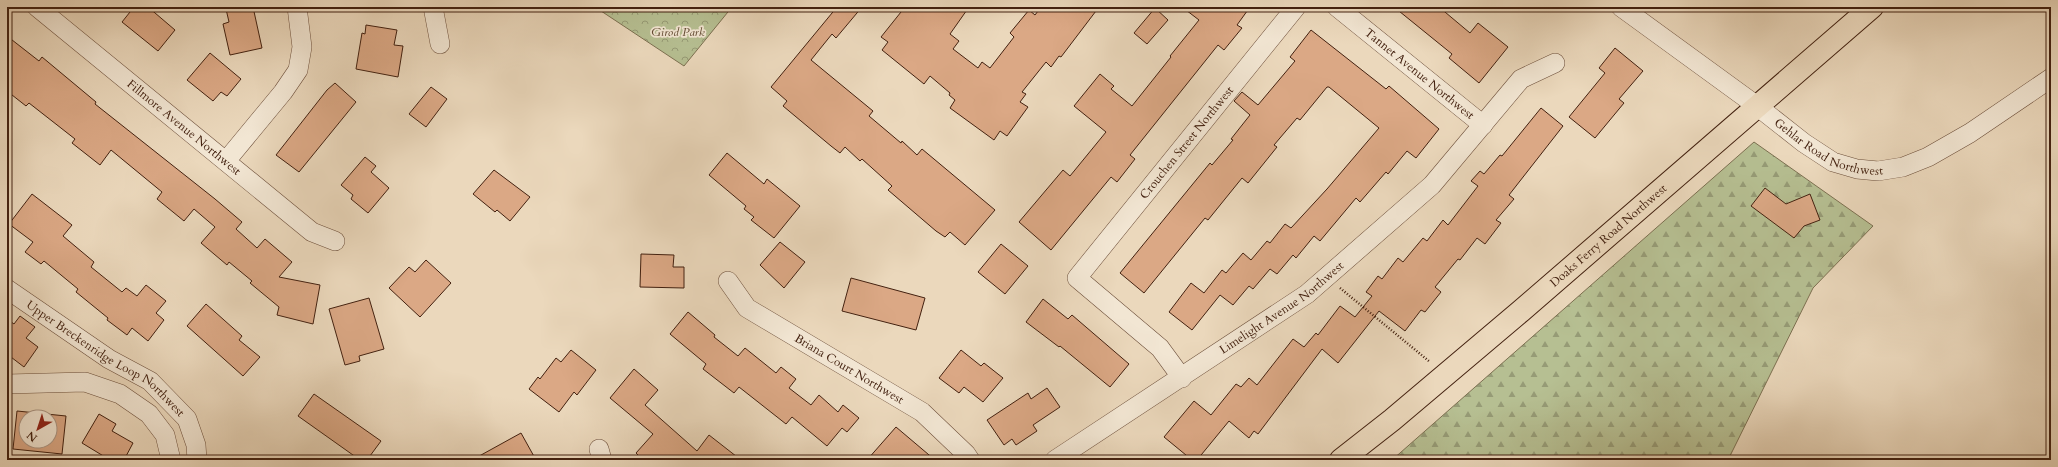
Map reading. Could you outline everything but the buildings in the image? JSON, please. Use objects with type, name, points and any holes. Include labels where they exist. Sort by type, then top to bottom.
[{"type":"main road","name":"Doaks Ferry Road Northwest","points":[[1341,460],[1446,375],[1872,7]]},
{"type":"street","name":"Fillmore Avenue Northwest","points":[[37,7],[312,232],[335,240]]},
{"type":"street","points":[[226,161],[283,92],[298,70],[302,47],[297,7]]},
{"type":"street","points":[[433,7],[440,44]]},
{"type":"street","name":"Crouchen Street Northwest","points":[[1182,378],[1160,348],[1077,278],[1296,7]]},
{"type":"street","name":"Tannet Avenue Northwest","points":[[1337,7],[1483,125]]},
{"type":"street","name":"Gehlar Road Northwest","points":[[1621,7],[1758,106],[1804,143],[1833,162],[1857,169],[1878,171],[1903,167],[1928,157],[1970,133],[2051,78]]},
{"type":"street","name":"Limelight Avenue Northwest","points":[[1055,460],[1182,378],[1307,294],[1432,185],[1521,79],[1555,63]]},
{"type":"street","name":"Briana Court Northwest","points":[[728,281],[747,308],[922,412],[966,454],[970,460]]},
{"type":"street","name":"Upper Breckenridge Loop Northwest","points":[[7,289],[109,359],[150,381],[187,419],[196,445],[197,460]]},
{"type":"street","points":[[7,384],[85,382],[120,394],[149,414],[165,435],[172,460]]},
{"type":"path","points":[[1328,277],[1446,375]]},
{"type":"green space","name":"Girod Park","points":[[595,7],[732,7],[684,66]]},
{"type":"green space","points":[[1754,142],[1873,226],[1813,288],[1728,460],[1392,460]]}]
